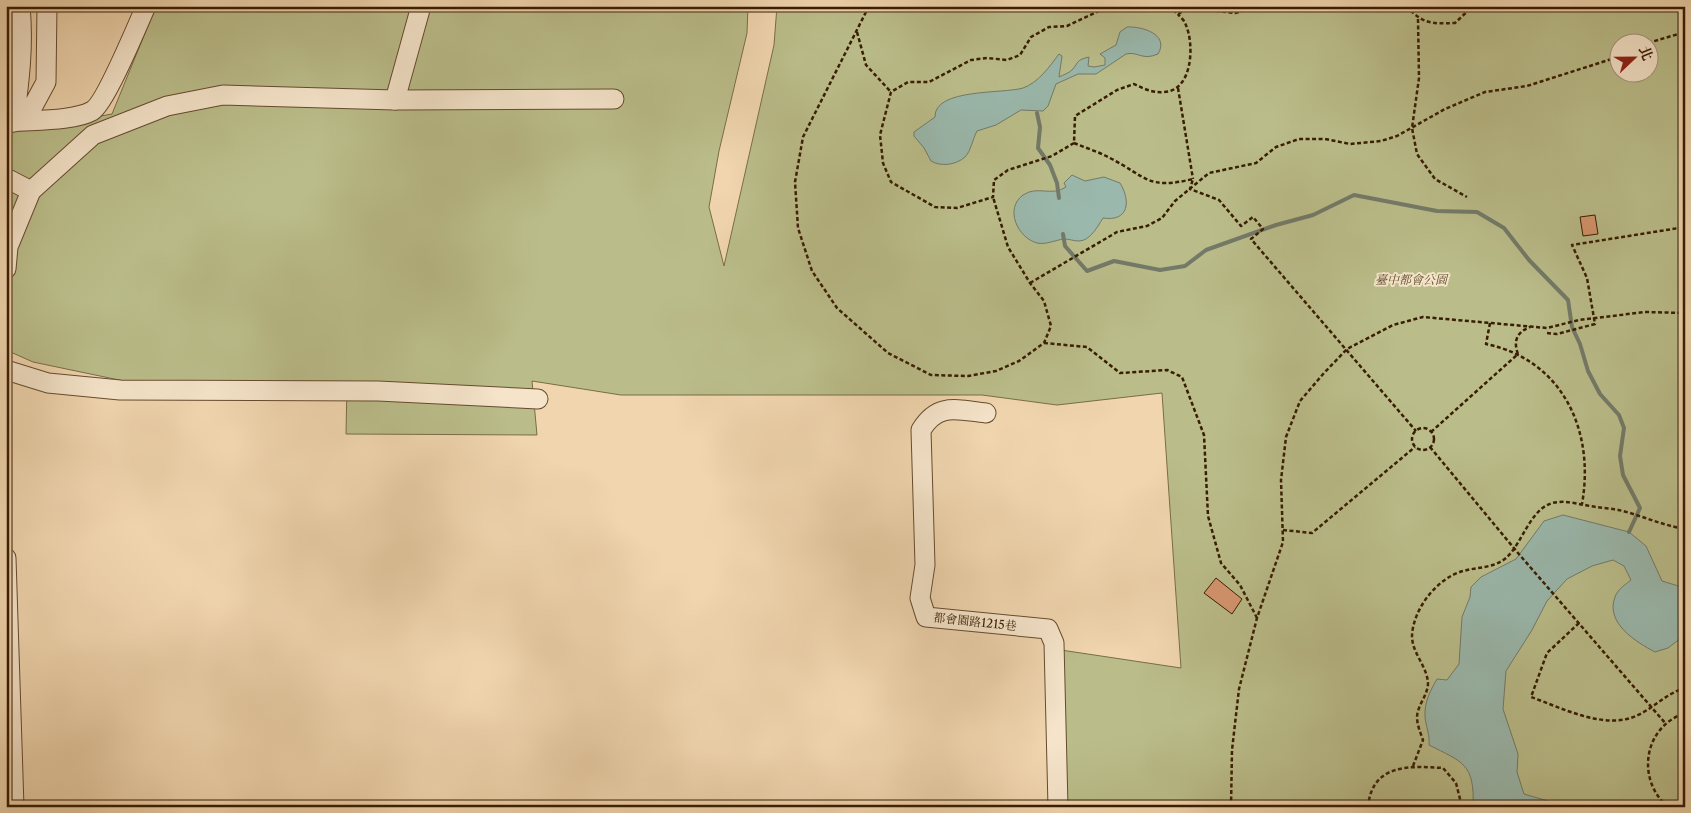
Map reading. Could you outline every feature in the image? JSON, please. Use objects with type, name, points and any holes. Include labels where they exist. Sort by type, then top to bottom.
[{"type":"street","points":[[10,122],[20,75],[23,34],[20,6]]},
{"type":"street","points":[[10,122],[32,108],[46,82],[47,6]]},
{"type":"street","points":[[10,122],[68,117],[93,111],[105,96],[146,6]]},
{"type":"street","points":[[395,100],[421,6]]},
{"type":"street","points":[[6,269],[8,247],[31,191],[93,135],[167,106],[223,95],[395,100],[614,99]]},
{"type":"street","points":[[6,178],[31,191]]},
{"type":"street","points":[[6,370],[48,384],[120,390],[378,391],[538,399]]},
{"type":"street","name":"都會園路1215巷","points":[[986,413],[947,408],[927,420],[921,430],[925,565],[920,598],[926,617],[1048,629],[1054,643],[1058,807]]},
{"type":"street","points":[[6,558],[14,807]]},
{"type":"path","points":[[869,6],[803,137],[794,182],[798,228],[812,271],[837,308],[888,353],[931,375],[968,376],[996,371],[1019,361],[1044,343],[1051,326],[1044,300],[1030,284],[1008,246],[993,197],[994,180],[1008,170],[1052,156],[1074,143]]},
{"type":"path","points":[[993,197],[957,208],[935,207],[891,182],[883,163],[880,134],[892,92],[908,82],[929,82],[971,60],[987,58],[1008,60],[1020,55],[1031,37],[1049,27],[1067,26],[1102,10],[1104,6]]},
{"type":"path","points":[[1074,143],[1075,116],[1116,90],[1134,84],[1149,91],[1166,92],[1178,88],[1187,76],[1191,52],[1185,23],[1168,6]]},
{"type":"path","points":[[1178,14],[1189,8],[1235,13],[1262,6]]},
{"type":"path","points":[[1406,6],[1418,19],[1432,24],[1455,24],[1473,6]]},
{"type":"path","points":[[1418,19],[1419,78],[1412,128],[1417,154],[1435,179],[1467,197]]},
{"type":"path","points":[[856,31],[866,65],[892,92]]},
{"type":"path","points":[[1658,38],[1685,32]]},
{"type":"path","points":[[1030,284],[1117,232],[1147,226],[1162,218],[1174,201],[1209,173],[1256,163],[1276,147],[1299,139],[1325,139],[1350,144],[1381,141],[1397,136],[1445,109],[1485,92],[1527,86],[1608,60]]},
{"type":"path","points":[[1178,88],[1193,179],[1190,189]]},
{"type":"path","points":[[1074,143],[1110,158],[1151,182],[1172,184],[1193,179]]},
{"type":"path","points":[[1190,189],[1219,200],[1241,226],[1252,217],[1263,230],[1251,239],[1416,431]]},
{"type":"path","points":[[1547,333],[1558,334],[1594,324],[1587,278],[1572,245],[1685,226]]},
{"type":"path","points":[[1208,807],[1231,806],[1232,750],[1239,689],[1257,618],[1284,542],[1281,480],[1286,438],[1300,401],[1346,349],[1393,325],[1424,317],[1532,325],[1547,328],[1579,320],[1594,320],[1645,312],[1685,312]]},
{"type":"path","points":[[1490,323],[1486,344],[1505,348],[1532,362],[1553,383],[1569,403],[1581,430],[1585,460],[1586,484],[1582,505]]},
{"type":"path","points":[[1518,354],[1516,348],[1518,336],[1521,331],[1532,325]]},
{"type":"path","points":[[1044,343],[1087,347],[1120,374],[1167,370],[1182,377],[1204,434],[1208,516],[1222,563],[1240,585],[1257,618]]},
{"type":"path","points":[[1431,432],[1518,354]]},
{"type":"path","points":[[1422,428],[1431,432],[1434,439],[1430,447],[1423,449],[1415,447],[1413,438],[1416,431],[1422,428]]},
{"type":"path","points":[[1283,530],[1312,533],[1415,447]]},
{"type":"path","points":[[1430,447],[1518,553],[1666,724]]},
{"type":"path","points":[[1412,766],[1423,740],[1417,724],[1418,712],[1425,697],[1428,683],[1423,665],[1415,650],[1412,636],[1417,617],[1426,599],[1438,585],[1452,575],[1462,571],[1492,566],[1506,558],[1546,505],[1560,502],[1614,509],[1662,525],[1685,528]]},
{"type":"path","points":[[1580,623],[1547,653],[1531,697],[1608,721],[1636,716],[1672,693],[1685,688]]},
{"type":"path","points":[[1668,807],[1660,800],[1652,787],[1648,773],[1647,758],[1651,744],[1666,724],[1685,713]]},
{"type":"path","points":[[1368,807],[1374,786],[1384,775],[1397,768],[1412,766],[1443,768],[1456,782],[1462,807]]},
{"type":"green space","name":"臺中都會公園","points":[[156,6],[748,6],[747,33],[719,151],[709,207],[724,266],[774,45],[777,6],[1685,6],[1685,807],[1063,807],[1061,650],[1181,668],[1162,393],[1057,405],[982,395],[621,395],[532,381],[537,435],[346,434],[347,383],[143,385],[33,362],[6,350],[6,133],[112,114]]},
{"type":"shaded area","points":[[1127,27],[1146,30],[1157,36],[1161,47],[1158,54],[1148,57],[1130,53],[1126,54],[1096,74],[1078,74],[1056,84],[1048,106],[1043,111],[1021,110],[996,125],[977,131],[967,154],[957,162],[944,164],[931,161],[924,148],[914,136],[914,132],[935,117],[938,108],[946,101],[972,94],[1014,90],[1028,86],[1048,69],[1059,54],[1062,56],[1059,77],[1071,71],[1080,60],[1085,58],[1089,57],[1088,66],[1105,65],[1105,58],[1100,54],[1116,45],[1120,32]]},
{"type":"shaded area","points":[[1072,175],[1085,181],[1104,177],[1120,183],[1126,197],[1123,213],[1118,217],[1103,218],[1087,239],[1077,241],[1064,239],[1047,243],[1037,243],[1030,240],[1019,229],[1016,222],[1014,208],[1017,201],[1029,192],[1060,190],[1066,187],[1064,183]]},
{"type":"shaded area","points":[[1563,515],[1629,532],[1646,546],[1662,581],[1685,588],[1685,635],[1668,648],[1655,652],[1639,643],[1624,630],[1614,615],[1613,606],[1618,592],[1631,580],[1624,566],[1613,560],[1592,566],[1567,579],[1547,601],[1532,630],[1506,671],[1503,709],[1518,754],[1517,772],[1524,794],[1548,801],[1558,807],[1473,807],[1472,781],[1469,773],[1458,760],[1429,745],[1425,717],[1427,702],[1437,679],[1447,680],[1459,664],[1462,617],[1470,597],[1471,587],[1481,577],[1516,559],[1544,521]]},
{"type":"building","points":[[1595,215],[1598,234],[1583,236],[1580,217]]},
{"type":"building","points":[[1216,578],[1242,599],[1232,614],[1204,593]]},
{"type":"waterway","points":[[1037,113],[1040,127],[1038,148],[1050,165],[1057,183],[1059,198]]},
{"type":"waterway","points":[[1063,234],[1065,246],[1087,271],[1114,261],[1160,270],[1185,266],[1206,250],[1276,225],[1313,215],[1354,195],[1437,211],[1477,212],[1504,228],[1529,260],[1568,300],[1572,327],[1580,344],[1588,371],[1600,394],[1619,415],[1624,428],[1620,456],[1623,475],[1640,508],[1629,532]]}]
